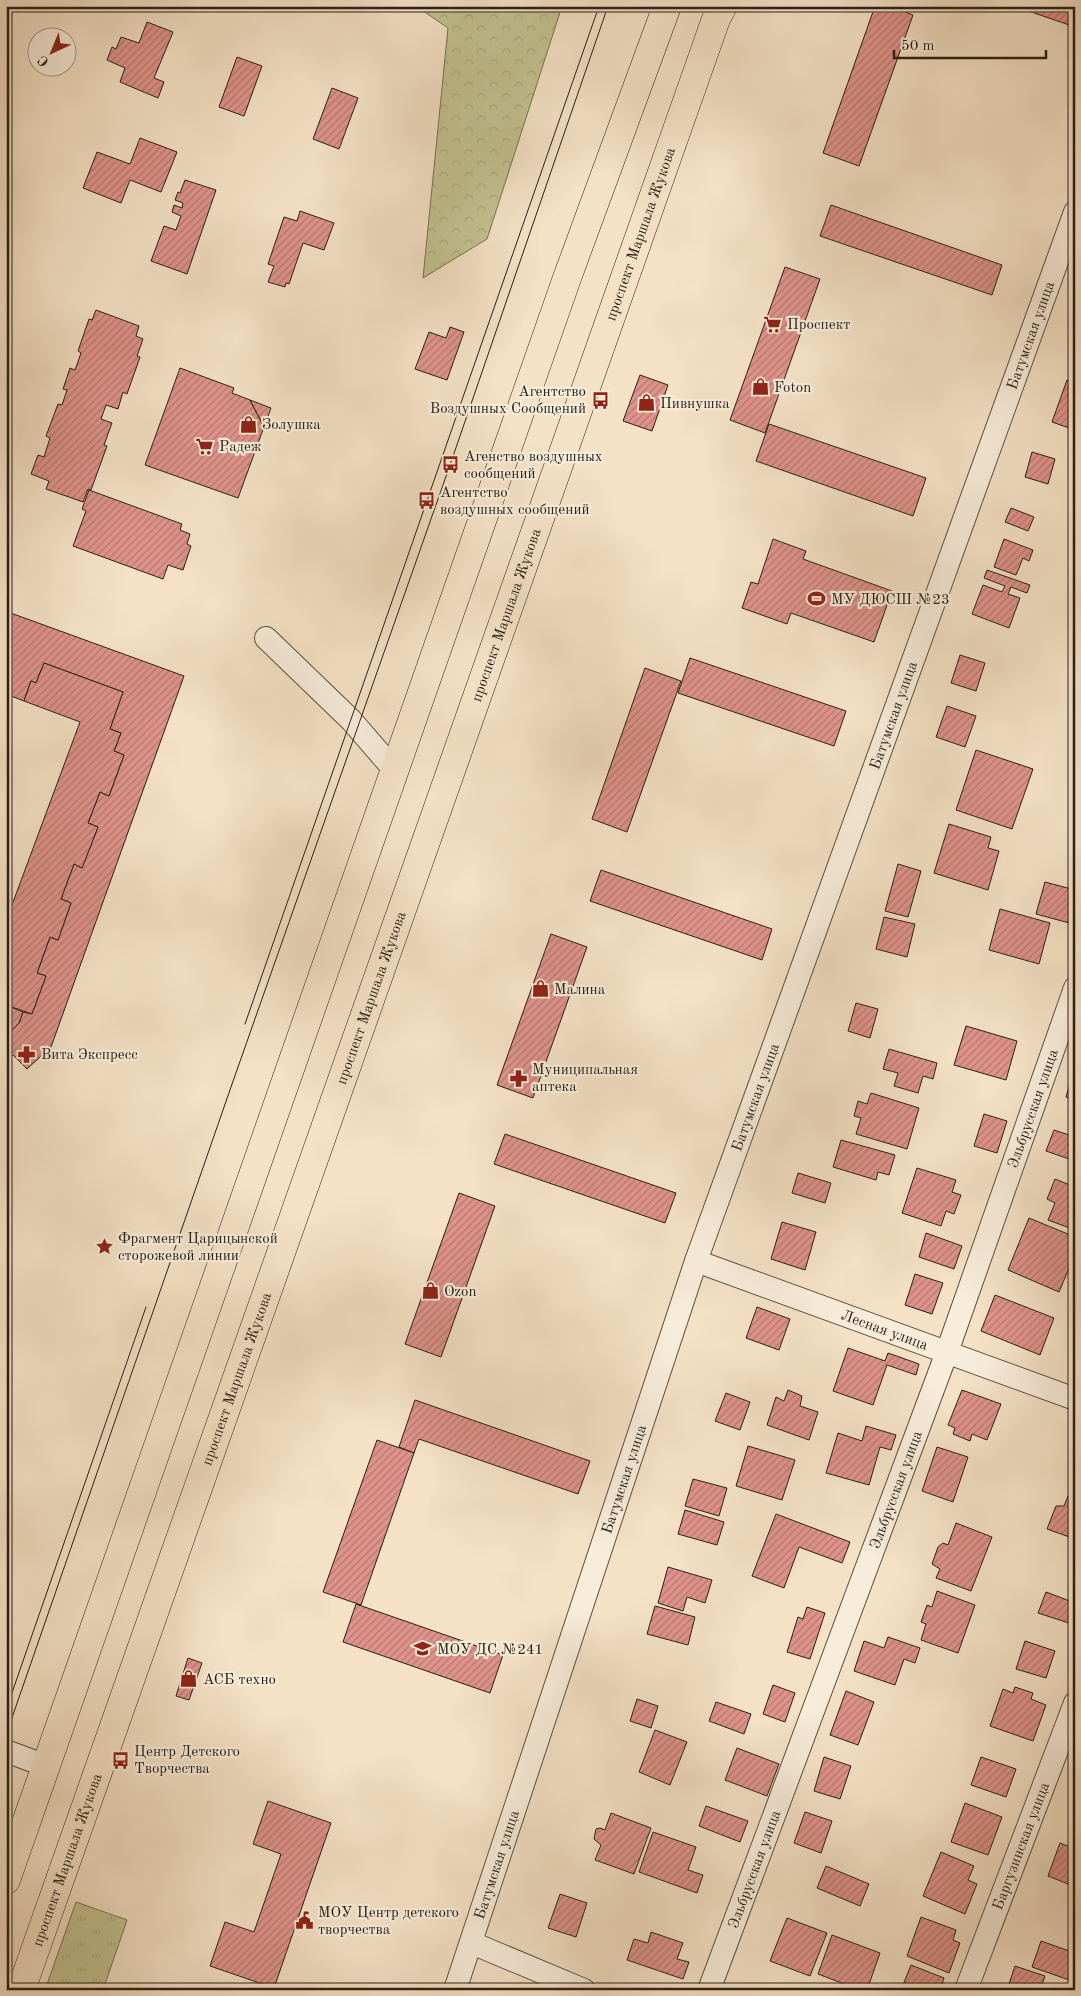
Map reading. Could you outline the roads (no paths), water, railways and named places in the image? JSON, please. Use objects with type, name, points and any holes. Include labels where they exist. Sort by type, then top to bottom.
[{"type":"highway","points":[[6,1880],[568,278],[667,6]]},
{"type":"highway","name":"проспект Маршала Жукова","points":[[21,1990],[716,19],[723,6]]},
{"type":"street","name":"Батумская улица","points":[[455,1990],[696,1261],[1075,212]]},
{"type":"street","points":[[266,638],[351,720],[396,772]]},
{"type":"street","name":"Эльбрусская улица","points":[[709,1990],[947,1352],[1075,988]]},
{"type":"street","name":"Лесная улица","points":[[696,1261],[1075,1399]]},
{"type":"street","name":"Баргузинская улица","points":[[966,1990],[1075,1703]]},
{"type":"street","points":[[6,1751],[46,1766]]},
{"type":"street","points":[[472,1943],[584,1990]]},
{"type":"tram line","points":[[245,1024],[599,6]]},
{"type":"tram line","points":[[6,1735],[450,465],[608,6]]},
{"type":"tram line","points":[[6,1710],[146,1307]]},
{"type":"place","name":"Проспект","points":[[773,324]]},
{"type":"place","name":"Foton","points":[[760,387]]},
{"type":"place","name":"Агентство Воздушных Сообщений","points":[[600,400]]},
{"type":"place","name":"Пивнушка","points":[[646,403]]},
{"type":"place","name":"Золушка","points":[[248,424]]},
{"type":"place","name":"Радеж","points":[[205,446]]},
{"type":"place","name":"Агенство воздушных сообщений","points":[[450,465]]},
{"type":"place","name":"Агентство воздушных сообщений","points":[[426,501]]},
{"type":"place","name":"МУ ДЮСШ №23","points":[[817,599]]},
{"type":"place","name":"Малина","points":[[540,989]]},
{"type":"place","name":"Вита Экспресс","points":[[27,1054]]},
{"type":"place","name":"Муниципальная аптека","points":[[518,1078]]},
{"type":"place","name":"Фрагмент Царицынской сторожевой линии","points":[[104,1247]]},
{"type":"place","name":"Ozon","points":[[430,1291]]},
{"type":"place","name":"МОУ ДС №241","points":[[423,1649]]},
{"type":"place","name":"АСБ техно","points":[[189,1679]]},
{"type":"place","name":"Центр Детского Творчества","points":[[120,1760]]},
{"type":"place","name":"МОУ Центр детского творчества","points":[[304,1921]]}]
